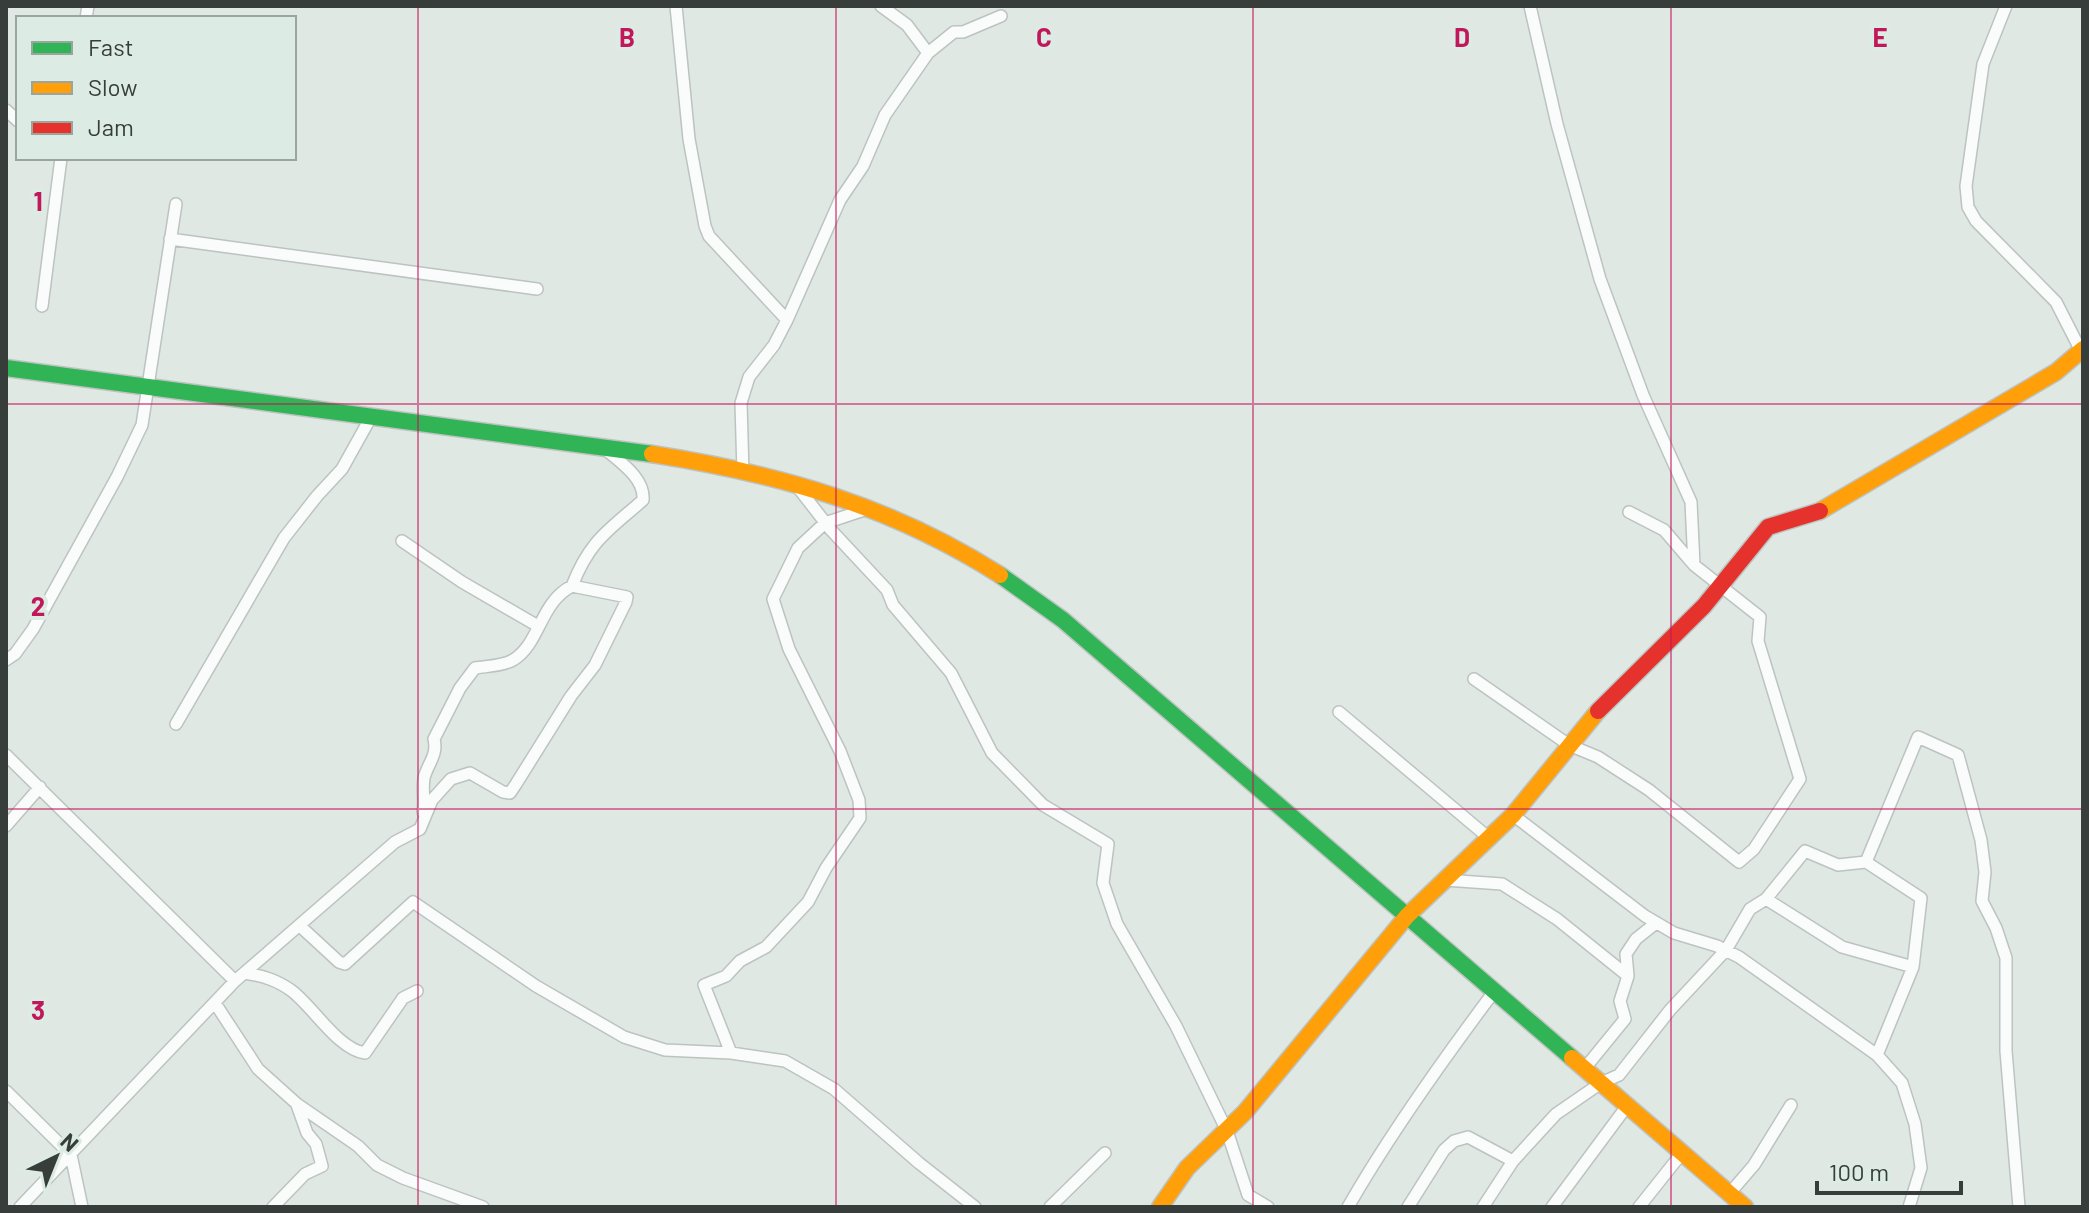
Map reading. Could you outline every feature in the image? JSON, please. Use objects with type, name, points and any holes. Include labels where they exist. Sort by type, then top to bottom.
[{"type":"street","points":[[676,6],[689,139],[705,226],[709,236],[787,320]]},
{"type":"street","points":[[881,6],[907,25],[928,53]]},
{"type":"street","points":[[1160,1207],[1187,1168],[1227,1131],[1407,916],[1513,815],[1607,700],[1704,606],[1768,527],[1822,511],[2056,372],[2082,350],[2056,302],[1976,221],[1968,207],[1966,186],[1983,64],[2006,6]]},
{"type":"street","points":[[1533,8],[1557,124],[1600,279],[1643,395],[1691,502],[1694,565]]},
{"type":"street","points":[[743,473],[741,403],[749,377],[774,345],[787,320],[840,200],[863,166],[885,115],[928,53],[954,32],[963,32],[1001,16]]},
{"type":"street","points":[[42,306],[61,160]]},
{"type":"street","points":[[6,660],[15,654],[33,629],[117,477],[142,425],[176,204]]},
{"type":"street","points":[[170,239],[537,289]]},
{"type":"street","points":[[6,368],[672,457],[795,484],[870,508],[936,537],[1022,588],[1075,630],[1745,1207]]},
{"type":"street","points":[[176,724],[284,538],[342,469],[371,417]]},
{"type":"street","points":[[420,829],[425,796],[423,782],[437,749],[434,739],[460,688],[475,668],[514,660],[544,613],[561,592],[572,586],[582,559],[600,536],[643,500],[644,492],[633,473],[605,449]]},
{"type":"street","points":[[795,484],[825,523],[887,590],[893,605],[951,673],[992,753],[1043,805],[1108,844],[1103,883],[1117,924],[1176,1026],[1227,1131],[1248,1195],[1268,1207]]},
{"type":"street","points":[[731,1053],[704,985],[726,976],[740,961],[766,947],[808,902],[826,868],[860,818],[859,800],[840,751],[789,649],[773,599],[798,548],[825,523],[870,508]]},
{"type":"street","points":[[1474,679],[1569,745],[1598,757],[1649,790],[1739,862],[1754,849],[1800,779],[1758,641],[1760,617],[1694,565],[1664,530],[1629,512]]},
{"type":"street","points":[[402,541],[462,582],[538,626]]},
{"type":"street","points":[[20,1207],[240,977],[395,842],[420,829],[432,800],[451,779],[470,773],[510,793],[571,696],[595,665],[627,597],[572,586]]},
{"type":"street","points":[[1339,712],[1489,838]]},
{"type":"street","points":[[1866,862],[1918,737],[1958,755],[1981,840],[1985,872],[1982,901],[1996,928],[2006,958],[2006,1051],[2019,1207]]},
{"type":"street","points":[[6,755],[240,977],[264,975],[282,984],[357,1052],[365,1053],[403,998],[417,991]]},
{"type":"street","points":[[6,826],[40,787]]},
{"type":"street","points":[[1513,815],[1656,923],[1674,933],[1739,957],[1877,1055],[1902,1083],[1915,1124],[1921,1168],[1909,1207]]},
{"type":"street","points":[[1483,1207],[1513,1161],[1556,1114],[1601,1083],[1619,1075],[1670,1010],[1726,950],[1750,909],[1766,899],[1805,851],[1838,865],[1866,862],[1921,898],[1913,967],[1877,1055]]},
{"type":"street","points":[[1445,880],[1502,884],[1557,919],[1628,976]]},
{"type":"street","points":[[1766,899],[1842,947],[1913,967]]},
{"type":"street","points":[[301,927],[345,964],[413,902],[536,986],[624,1037],[665,1050],[731,1053],[785,1061],[834,1089],[975,1207]]},
{"type":"street","points":[[1585,1068],[1625,1019],[1620,1001],[1628,976],[1626,954],[1636,939],[1656,923]]},
{"type":"street","points":[[1348,1207],[1454,1044],[1493,993]]},
{"type":"street","points":[[215,1003],[258,1069],[297,1104],[358,1146],[377,1165],[403,1178],[483,1207]]},
{"type":"street","points":[[6,1091],[71,1155],[82,1207]]},
{"type":"street","points":[[273,1207],[305,1174],[322,1166],[316,1144],[307,1133],[297,1104]]},
{"type":"street","points":[[1729,1194],[1754,1165],[1791,1105]]},
{"type":"street","points":[[1552,1207],[1627,1106]]},
{"type":"street","points":[[1408,1207],[1444,1150],[1454,1141],[1468,1137],[1513,1161]]},
{"type":"street","points":[[1050,1207],[1105,1153]]},
{"type":"street","points":[[1639,1207],[1682,1153]]},
{"type":"traffic: fast","points":[[6,368],[652,454]]},
{"type":"traffic: fast","points":[[1000,575],[1063,620],[1572,1058]]},
{"type":"traffic: slow","points":[[1820,511],[2056,372],[2083,349]]},
{"type":"traffic: slow","points":[[652,454],[744,472],[832,496],[917,529],[1000,575]]},
{"type":"traffic: slow","points":[[1160,1207],[1187,1168],[1245,1112],[1407,916],[1513,815],[1598,711]]},
{"type":"traffic: slow","points":[[1572,1058],[1745,1207]]},
{"type":"traffic: jam","points":[[1598,711],[1704,606],[1768,527],[1820,511]]}]
